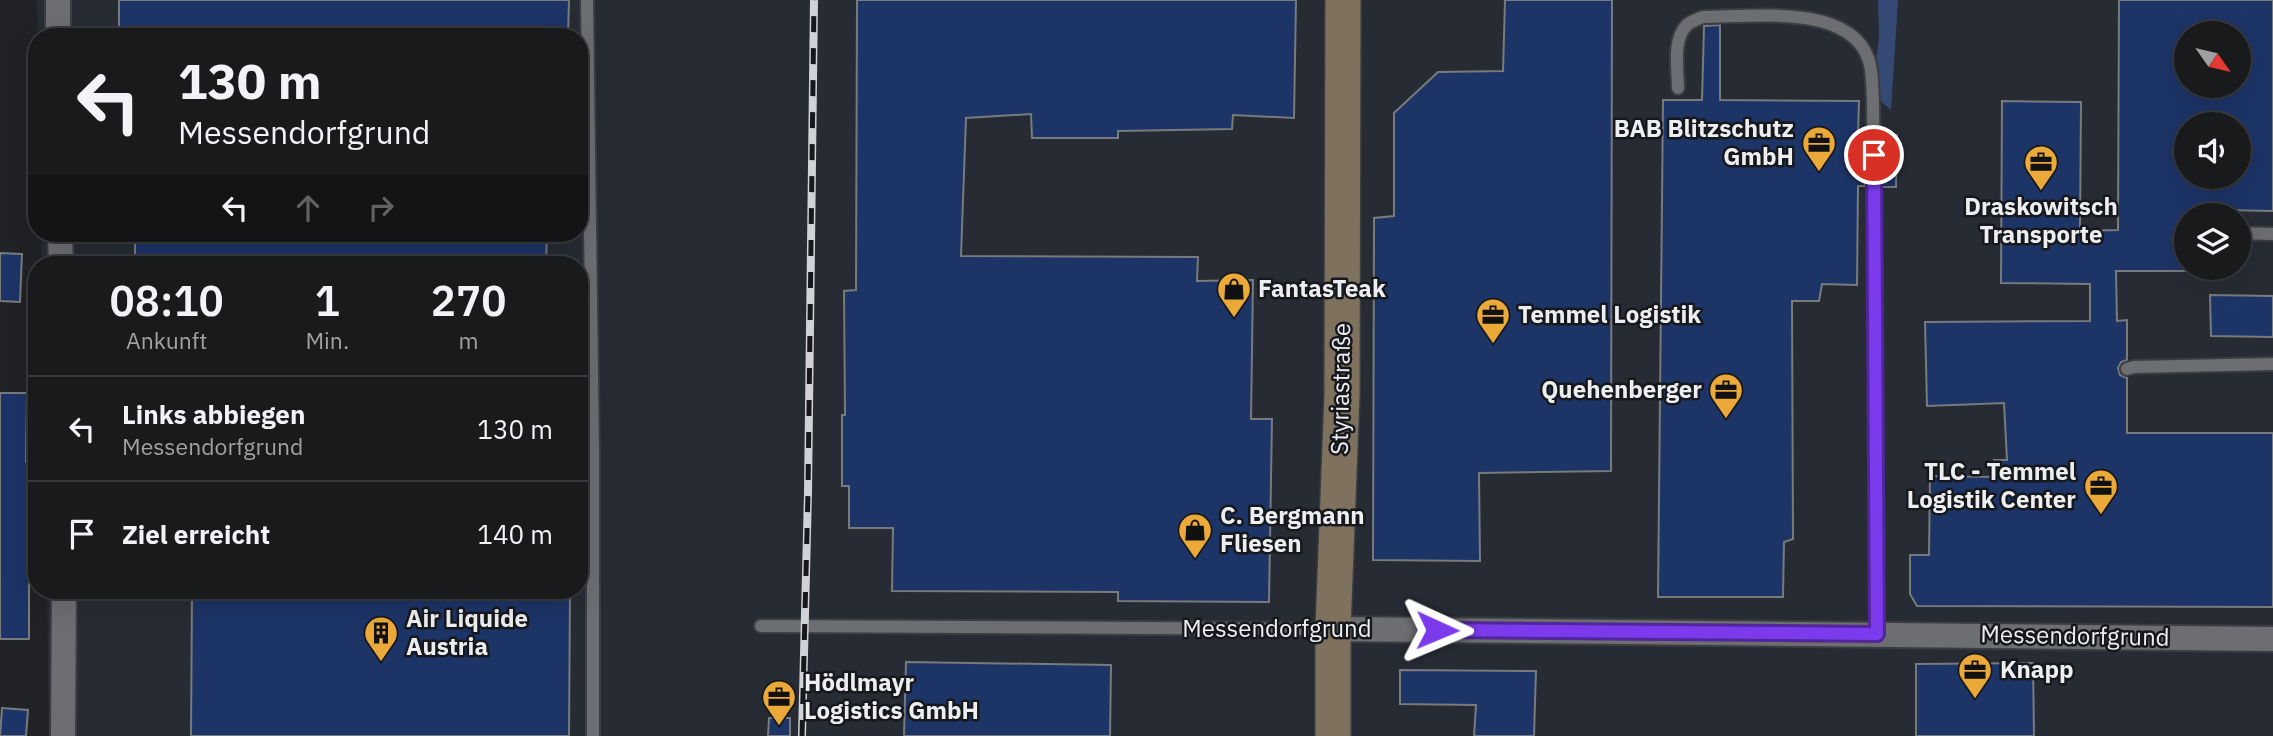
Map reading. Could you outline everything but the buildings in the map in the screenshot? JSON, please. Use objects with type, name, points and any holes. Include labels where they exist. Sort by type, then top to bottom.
[{"type":"street","points":[[58,0],[58,28]]},
{"type":"street","name":"Styriastraße","points":[[1333,736],[1342,396],[1343,0]]},
{"type":"street","points":[[63,736],[64,599]]},
{"type":"street","name":"Messendorfgrund","points":[[1334,629],[2273,639]]},
{"type":"lane","points":[[587,0],[587,28]]},
{"type":"lane","points":[[1678,88],[1678,47],[1681,33],[1689,23],[1703,17],[1800,17],[1824,21],[1856,39],[1868,58],[1873,101],[1877,634]]},
{"type":"lane","points":[[588,75],[593,451],[593,736]]},
{"type":"lane","points":[[2251,233],[2273,234]]},
{"type":"lane","points":[[2127,369],[2273,364]]},
{"type":"lane","name":"Messendorfgrund","points":[[761,626],[1334,629]]},
{"type":"shaded area","points":[[37,0],[2273,0],[2273,736],[49,736],[47,599],[588,599],[588,256],[41,256],[41,242],[588,242],[588,28],[38,28]]},
{"type":"shaded area","points":[[1878,0],[1898,0],[1891,110],[1872,94],[1879,37]]},
{"type":"railway","points":[[802,736],[814,0]]},
{"type":"place","name":"BAB Blitzschutz GmbH","points":[[1819,173]]},
{"type":"place","name":"Draskowitsch Transporte","points":[[2041,192]]},
{"type":"place","name":"FantasTeak","points":[[1234,319]]},
{"type":"place","name":"Temmel Logistik","points":[[1493,345]]},
{"type":"place","name":"Quehenberger","points":[[1726,420]]},
{"type":"place","name":"TLC - Temmel Logistik Center","points":[[2101,516]]},
{"type":"place","name":"C. Bergmann Fliesen","points":[[1195,560]]},
{"type":"place","name":"Air Liquide Austria","points":[[381,663]]},
{"type":"place","name":"Knapp","points":[[1975,700]]},
{"type":"place","name":"Hödlmayr Logistics GmbH","points":[[779,727]]},
{"type":"route","points":[[1437,630],[1877,634],[1874,155]]}]
